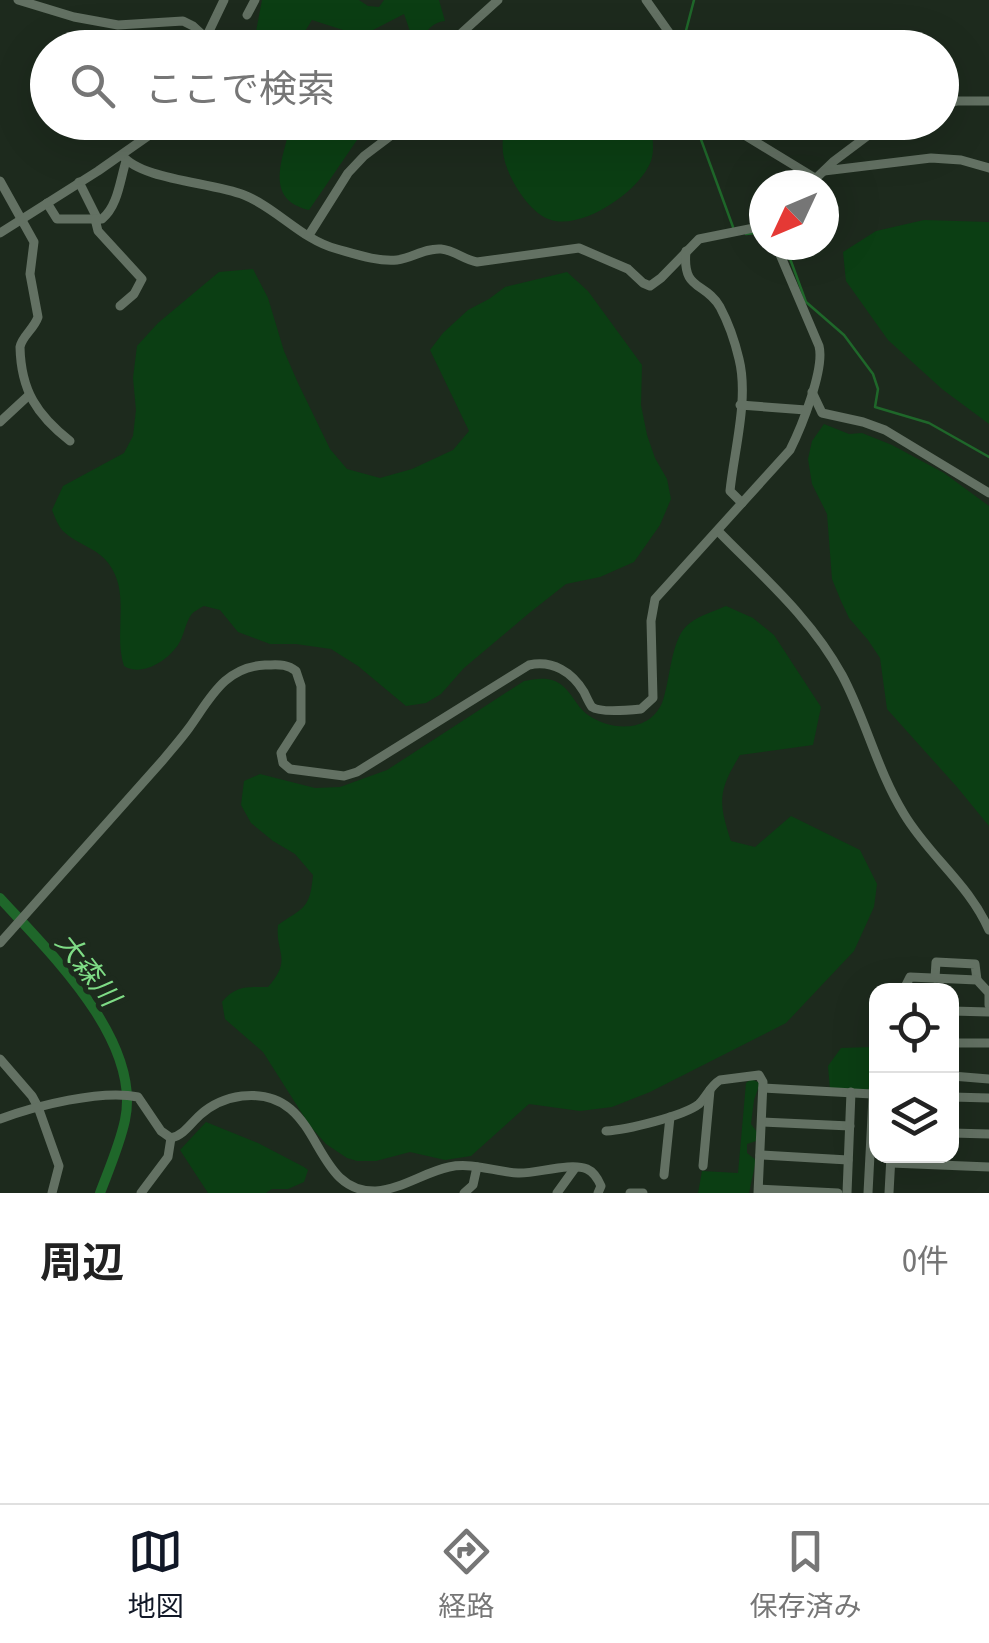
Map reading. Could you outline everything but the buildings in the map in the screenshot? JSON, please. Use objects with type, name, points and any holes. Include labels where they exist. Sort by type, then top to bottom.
[{"type":"street","points":[[18,0],[118,25],[187,22],[193,30]]},
{"type":"street","points":[[247,16],[255,0]]},
{"type":"street","points":[[465,30],[498,0]]},
{"type":"street","points":[[646,0],[667,30]]},
{"type":"street","points":[[210,30],[225,2]]},
{"type":"street","points":[[959,101],[989,101]]},
{"type":"street","points":[[0,233],[124,158],[146,140]]},
{"type":"street","points":[[309,235],[348,172],[386,140]]},
{"type":"street","points":[[752,140],[803,170]]},
{"type":"street","points":[[826,170],[864,140]]},
{"type":"street","points":[[48,203],[57,219],[96,219],[110,212],[124,158]]},
{"type":"street","points":[[124,158],[147,173],[244,195],[331,248],[397,260],[436,248],[472,262],[579,248],[628,269],[650,286],[698,239],[749,229]]},
{"type":"street","points":[[839,174],[931,158],[961,160],[989,168]]},
{"type":"street","points":[[0,181],[34,242],[30,274],[38,317],[20,348],[28,396],[42,416],[70,441]]},
{"type":"street","points":[[79,182],[98,231],[142,279],[134,294],[120,306]]},
{"type":"street","points":[[105,262],[114,248]]},
{"type":"street","points":[[686,251],[688,276],[718,304],[738,354],[738,448],[730,491],[742,503]]},
{"type":"street","points":[[129,265],[142,259]]},
{"type":"street","points":[[0,943],[164,760],[211,694],[230,676],[249,667],[283,664],[296,671],[301,686],[301,722],[282,758],[290,769],[344,776],[357,772],[521,670],[538,664],[566,671],[596,709],[642,709],[652,698],[654,599],[790,450],[820,367],[821,354],[782,260]]},
{"type":"street","points":[[812,392],[826,414],[885,430],[989,493]]},
{"type":"street","points":[[0,422],[28,396]]},
{"type":"street","points":[[740,404],[806,410]]},
{"type":"street","points":[[718,531],[805,620],[824,645],[856,706],[896,801],[917,833],[972,898],[989,930]]},
{"type":"street","points":[[935,978],[936,962],[975,964],[977,980],[989,993],[989,1005]]},
{"type":"street","points":[[906,983],[910,977],[977,980]]},
{"type":"street","points":[[959,1011],[989,1012]]},
{"type":"street","points":[[959,1043],[989,1044]]},
{"type":"street","points":[[0,1059],[38,1107],[59,1166],[52,1193]]},
{"type":"street","points":[[606,1131],[687,1111],[700,1103],[714,1082],[759,1075],[763,1088],[758,1191],[838,1193]]},
{"type":"street","points":[[959,1077],[989,1079]]},
{"type":"street","points":[[763,1088],[869,1094]]},
{"type":"street","points":[[703,1166],[710,1090]]},
{"type":"street","points":[[847,1193],[851,1092]]},
{"type":"street","points":[[0,1119],[38,1107],[127,1095],[138,1097],[170,1138]]},
{"type":"street","points":[[170,1138],[183,1133],[217,1104],[257,1096],[270,1098],[294,1112],[334,1174],[360,1190],[386,1190],[450,1166],[522,1174],[588,1169],[601,1186],[598,1193]]},
{"type":"street","points":[[959,1097],[989,1098]]},
{"type":"street","points":[[664,1175],[670,1116]]},
{"type":"street","points":[[762,1122],[850,1126]]},
{"type":"street","points":[[959,1132],[989,1134]]},
{"type":"street","points":[[141,1193],[168,1156],[170,1138]]},
{"type":"street","points":[[760,1156],[848,1160]]},
{"type":"street","points":[[868,1193],[869,1163]]},
{"type":"street","points":[[889,1193],[891,1163]]},
{"type":"street","points":[[940,1163],[989,1167]]},
{"type":"street","points":[[464,1193],[473,1185],[477,1167]]},
{"type":"street","points":[[557,1193],[575,1168]]},
{"type":"street","points":[[630,1193],[643,1193]]},
{"type":"green space","points":[[262,0],[359,0],[379,7],[384,0],[439,0],[445,21],[428,30],[410,30],[404,14],[373,30],[343,30],[312,20],[306,30],[256,30]]},
{"type":"green space","points":[[287,140],[357,140],[309,210],[285,197],[281,163]]},
{"type":"green space","points":[[503,140],[653,142],[645,173],[623,195],[594,214],[564,222],[542,216],[526,202],[509,172]]},
{"type":"green space","points":[[924,220],[989,222],[989,424],[942,389],[888,340],[846,281],[843,252],[876,231]]},
{"type":"green space","points":[[253,269],[268,298],[284,351],[330,449],[347,469],[380,478],[412,469],[453,450],[469,431],[430,350],[443,333],[468,310],[505,287],[567,272],[588,291],[642,365],[641,405],[647,435],[667,479],[671,499],[660,525],[634,562],[600,577],[566,584],[426,703],[406,706],[331,649],[270,644],[238,632],[220,610],[204,606],[191,615],[178,645],[161,662],[138,670],[124,666],[116,576],[99,554],[63,531],[52,510],[63,486],[124,453],[133,436],[137,346],[158,323],[219,272]]},
{"type":"green space","points":[[824,424],[892,445],[944,473],[989,506],[989,826],[887,709],[880,658],[841,601],[832,579],[827,514],[812,484],[808,459],[812,441]]},
{"type":"green space","points":[[726,606],[753,618],[774,635],[821,707],[813,745],[740,755],[722,797],[731,841],[755,847],[791,816],[860,850],[877,884],[874,907],[854,951],[786,1023],[650,1092],[612,1107],[580,1111],[529,1104],[471,1156],[445,1160],[410,1152],[376,1161],[357,1161],[326,1144],[310,1126],[263,1052],[225,1019],[222,1002],[227,996],[243,988],[268,987],[280,969],[278,925],[304,906],[313,875],[295,854],[251,823],[241,805],[244,781],[260,774],[315,788],[340,787],[387,770],[524,681],[555,681],[584,711],[607,724],[639,724],[656,713],[662,703],[683,630],[698,618]]},
{"type":"green space","points":[[869,1047],[869,1092],[830,1090],[828,1066],[841,1048]]},
{"type":"green space","points":[[751,1079],[760,1083],[751,1124],[757,1132],[756,1141],[747,1144],[747,1153],[756,1160],[749,1193],[698,1193],[702,1171],[738,1173],[746,1083]]},
{"type":"green space","points":[[206,1122],[304,1167],[308,1170],[304,1182],[266,1193],[208,1193],[180,1150]]},
{"type":"waterway","points":[[686,30],[694,0]]},
{"type":"waterway","points":[[701,140],[733,227]]},
{"type":"waterway","points":[[791,260],[806,302],[844,335],[873,374],[878,389],[875,407],[929,423],[989,457]]},
{"type":"waterway","name":"大森川","points":[[0,898],[87,999],[120,1059],[127,1090],[125,1120],[100,1193]]}]
